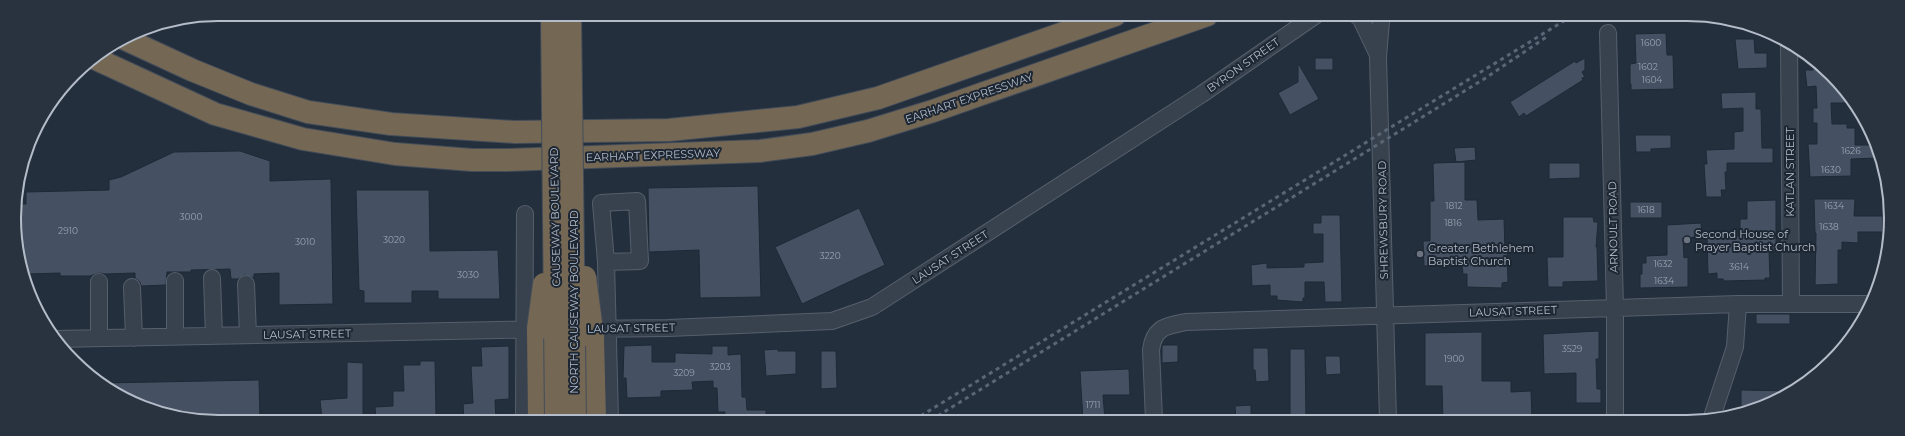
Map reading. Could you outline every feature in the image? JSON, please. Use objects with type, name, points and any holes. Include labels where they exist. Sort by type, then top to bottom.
[{"type":"highway","name":"CAUSEWAY BOULEVARD","points":[[552,21],[556,415]]},
{"type":"highway","name":"CAUSEWAY BOULEVARD","points":[[570,21],[573,184]]},
{"type":"highway","points":[[130,41],[192,70],[251,94],[308,112],[391,124],[515,132],[669,130],[798,117],[878,98],[1098,21]]},
{"type":"highway","name":"EARHART EXPRESSWAY","points":[[100,61],[215,114],[303,139],[395,154],[472,160],[500,160],[760,151],[812,144],[882,127],[933,111],[1190,21]]},
{"type":"highway","points":[[539,415],[538,330],[549,240],[554,172]]},
{"type":"highway","points":[[573,184],[594,338],[595,415]]},
{"type":"highway","name":"NORTH CAUSEWAY BOULEVARD","points":[[573,184],[575,415]]},
{"type":"street","name":"BYRON STREET","points":[[1071,178],[1171,114],[1307,21]]},
{"type":"street","points":[[1361,21],[1378,57]]},
{"type":"street","name":"SHREWSBURY ROAD","points":[[1380,21],[1378,57],[1388,415]]},
{"type":"street","name":"ARNOULT ROAD","points":[[1608,33],[1615,308],[1615,415]]},
{"type":"street","name":"KATLAN STREET","points":[[1789,49],[1791,303]]},
{"type":"street","name":"LAUSAT STREET","points":[[63,339],[523,329],[608,329],[832,321],[872,307],[1071,178]]},
{"type":"street","points":[[524,415],[523,329],[525,214]]},
{"type":"street","points":[[606,262],[610,415]]},
{"type":"street","points":[[212,278],[214,336]]},
{"type":"street","points":[[175,281],[175,337]]},
{"type":"street","points":[[98,282],[99,338]]},
{"type":"street","points":[[246,284],[248,335]]},
{"type":"street","points":[[132,287],[134,338]]},
{"type":"street","points":[[1713,413],[1734,347],[1738,304]]},
{"type":"street","name":"LAUSAT STREET","points":[[1154,415],[1151,350],[1152,341],[1156,332],[1167,326],[1186,322],[1738,304],[1864,304]]},
{"type":"building","points":[[1666,33],[1667,55],[1673,55],[1674,89],[1631,90],[1630,64],[1636,63],[1635,34]]},
{"type":"building","points":[[1735,39],[1754,39],[1755,53],[1767,53],[1767,68],[1738,69]]},
{"type":"building","points":[[1315,58],[1333,58],[1333,70],[1315,70]]},
{"type":"building","points":[[1585,58],[1585,70],[1582,72],[1585,77],[1582,78],[1583,80],[1526,116],[1524,113],[1519,117],[1510,102],[1575,61],[1576,63]]},
{"type":"building","points":[[1298,63],[1319,99],[1290,115],[1278,93],[1298,82]]},
{"type":"building","points":[[1813,67],[1835,88],[1847,103],[1831,103],[1832,124],[1847,124],[1847,128],[1855,128],[1855,145],[1870,145],[1874,155],[1875,158],[1851,159],[1851,176],[1810,177],[1808,144],[1817,144],[1817,123],[1813,123],[1813,108],[1817,108],[1816,86],[1807,87],[1805,70],[1813,70]]},
{"type":"building","points":[[1756,92],[1756,109],[1761,109],[1762,148],[1773,148],[1773,163],[1727,163],[1727,172],[1725,172],[1726,190],[1721,190],[1722,197],[1706,197],[1704,164],[1707,164],[1706,150],[1734,149],[1734,132],[1743,131],[1743,108],[1722,109],[1721,93]]},
{"type":"building","points":[[1635,135],[1671,135],[1671,148],[1651,149],[1651,152],[1636,152]]},
{"type":"building","points":[[1475,147],[1476,160],[1456,162],[1454,148]]},
{"type":"building","points":[[240,151],[270,161],[270,181],[331,179],[333,304],[279,305],[279,273],[254,274],[254,278],[245,275],[238,279],[231,279],[230,269],[167,272],[166,285],[141,286],[140,282],[135,278],[135,273],[99,273],[90,276],[60,276],[60,273],[29,274],[21,231],[21,205],[26,204],[26,192],[109,190],[109,180],[121,177],[174,152]]},
{"type":"building","points":[[1465,162],[1465,200],[1477,200],[1478,220],[1504,219],[1508,282],[1502,283],[1502,288],[1467,287],[1467,274],[1463,274],[1462,265],[1424,266],[1423,241],[1430,241],[1430,201],[1434,201],[1433,165],[1435,163]]},
{"type":"building","points":[[1549,163],[1580,163],[1580,178],[1549,179]]},
{"type":"building","points":[[758,186],[761,297],[700,298],[699,250],[649,252],[648,188]]},
{"type":"building","points":[[356,190],[429,190],[430,251],[498,250],[500,299],[438,299],[438,291],[412,291],[412,303],[364,303],[364,291],[359,290]]},
{"type":"building","points":[[1814,199],[1855,199],[1854,216],[1883,216],[1883,232],[1858,232],[1858,243],[1842,242],[1842,250],[1838,250],[1838,284],[1815,285],[1816,233]]},
{"type":"building","points":[[1776,200],[1776,251],[1769,251],[1770,278],[1765,278],[1765,280],[1724,281],[1723,279],[1717,279],[1717,273],[1708,274],[1707,237],[1740,236],[1740,219],[1747,219],[1747,201]]},
{"type":"building","points":[[1630,202],[1662,202],[1662,218],[1630,218]]},
{"type":"building","points":[[859,208],[885,265],[802,304],[775,247]]},
{"type":"building","points":[[1321,215],[1340,215],[1342,302],[1325,302],[1324,282],[1305,282],[1305,298],[1303,298],[1303,302],[1277,300],[1277,296],[1270,296],[1270,285],[1252,286],[1251,265],[1267,263],[1267,268],[1304,267],[1304,263],[1323,262],[1323,234],[1313,234],[1313,223],[1321,223]]},
{"type":"building","points":[[1563,217],[1593,217],[1594,222],[1598,222],[1596,247],[1598,281],[1563,282],[1563,287],[1548,287],[1547,257],[1563,257]]},
{"type":"building","points":[[1701,223],[1702,237],[1683,238],[1684,258],[1688,257],[1688,287],[1640,288],[1642,263],[1646,263],[1646,256],[1667,255],[1667,225]]},
{"type":"building","points":[[1756,314],[1790,314],[1790,324],[1756,324]]},
{"type":"building","points":[[1599,331],[1599,359],[1596,359],[1597,389],[1601,389],[1601,403],[1576,403],[1576,373],[1544,374],[1543,334]]},
{"type":"building","points":[[1482,332],[1482,381],[1511,381],[1511,392],[1531,391],[1532,415],[1443,415],[1442,386],[1425,386],[1425,333]]},
{"type":"building","points":[[652,345],[652,362],[675,362],[675,353],[712,354],[712,346],[728,346],[728,355],[741,354],[742,397],[746,397],[747,410],[766,410],[766,415],[725,415],[725,412],[718,412],[717,388],[713,388],[713,381],[692,382],[693,390],[661,391],[661,397],[627,398],[626,378],[623,378],[624,346]]},
{"type":"building","points":[[1162,345],[1178,345],[1178,362],[1162,363]]},
{"type":"building","points":[[509,346],[509,399],[495,400],[496,415],[464,415],[463,404],[473,403],[471,366],[482,366],[481,347]]},
{"type":"building","points":[[1253,348],[1268,348],[1269,381],[1256,382],[1255,370],[1253,370]]},
{"type":"building","points":[[778,349],[778,351],[796,351],[796,374],[766,376],[764,350]]},
{"type":"building","points":[[1290,349],[1305,349],[1306,415],[1290,415]]},
{"type":"building","points":[[821,351],[836,351],[837,388],[821,389]]},
{"type":"building","points":[[1325,356],[1340,356],[1341,374],[1326,375]]},
{"type":"building","points":[[420,361],[435,361],[436,415],[376,415],[375,407],[393,406],[393,391],[404,391],[403,365],[420,365]]},
{"type":"building","points":[[347,362],[363,363],[363,415],[322,415],[320,400],[347,398]]},
{"type":"building","points":[[1129,369],[1130,395],[1103,395],[1105,415],[1083,415],[1080,371]]},
{"type":"building","points":[[259,380],[260,415],[205,415],[180,411],[155,405],[131,395],[110,383]]},
{"type":"building","points":[[1741,390],[1782,391],[1750,405],[1741,407]]},
{"type":"building","points":[[1251,405],[1251,415],[1236,415],[1235,406]]},
{"type":"railway","points":[[922,415],[1564,21]]},
{"type":"railway","points":[[939,415],[1484,79],[1548,36]]},
{"type":"place","name":"Second House of Prayer Baptist Church","points":[[1687,240]]},
{"type":"place","name":"Greater Bethlehem Baptist Church","points":[[1420,254]]}]
